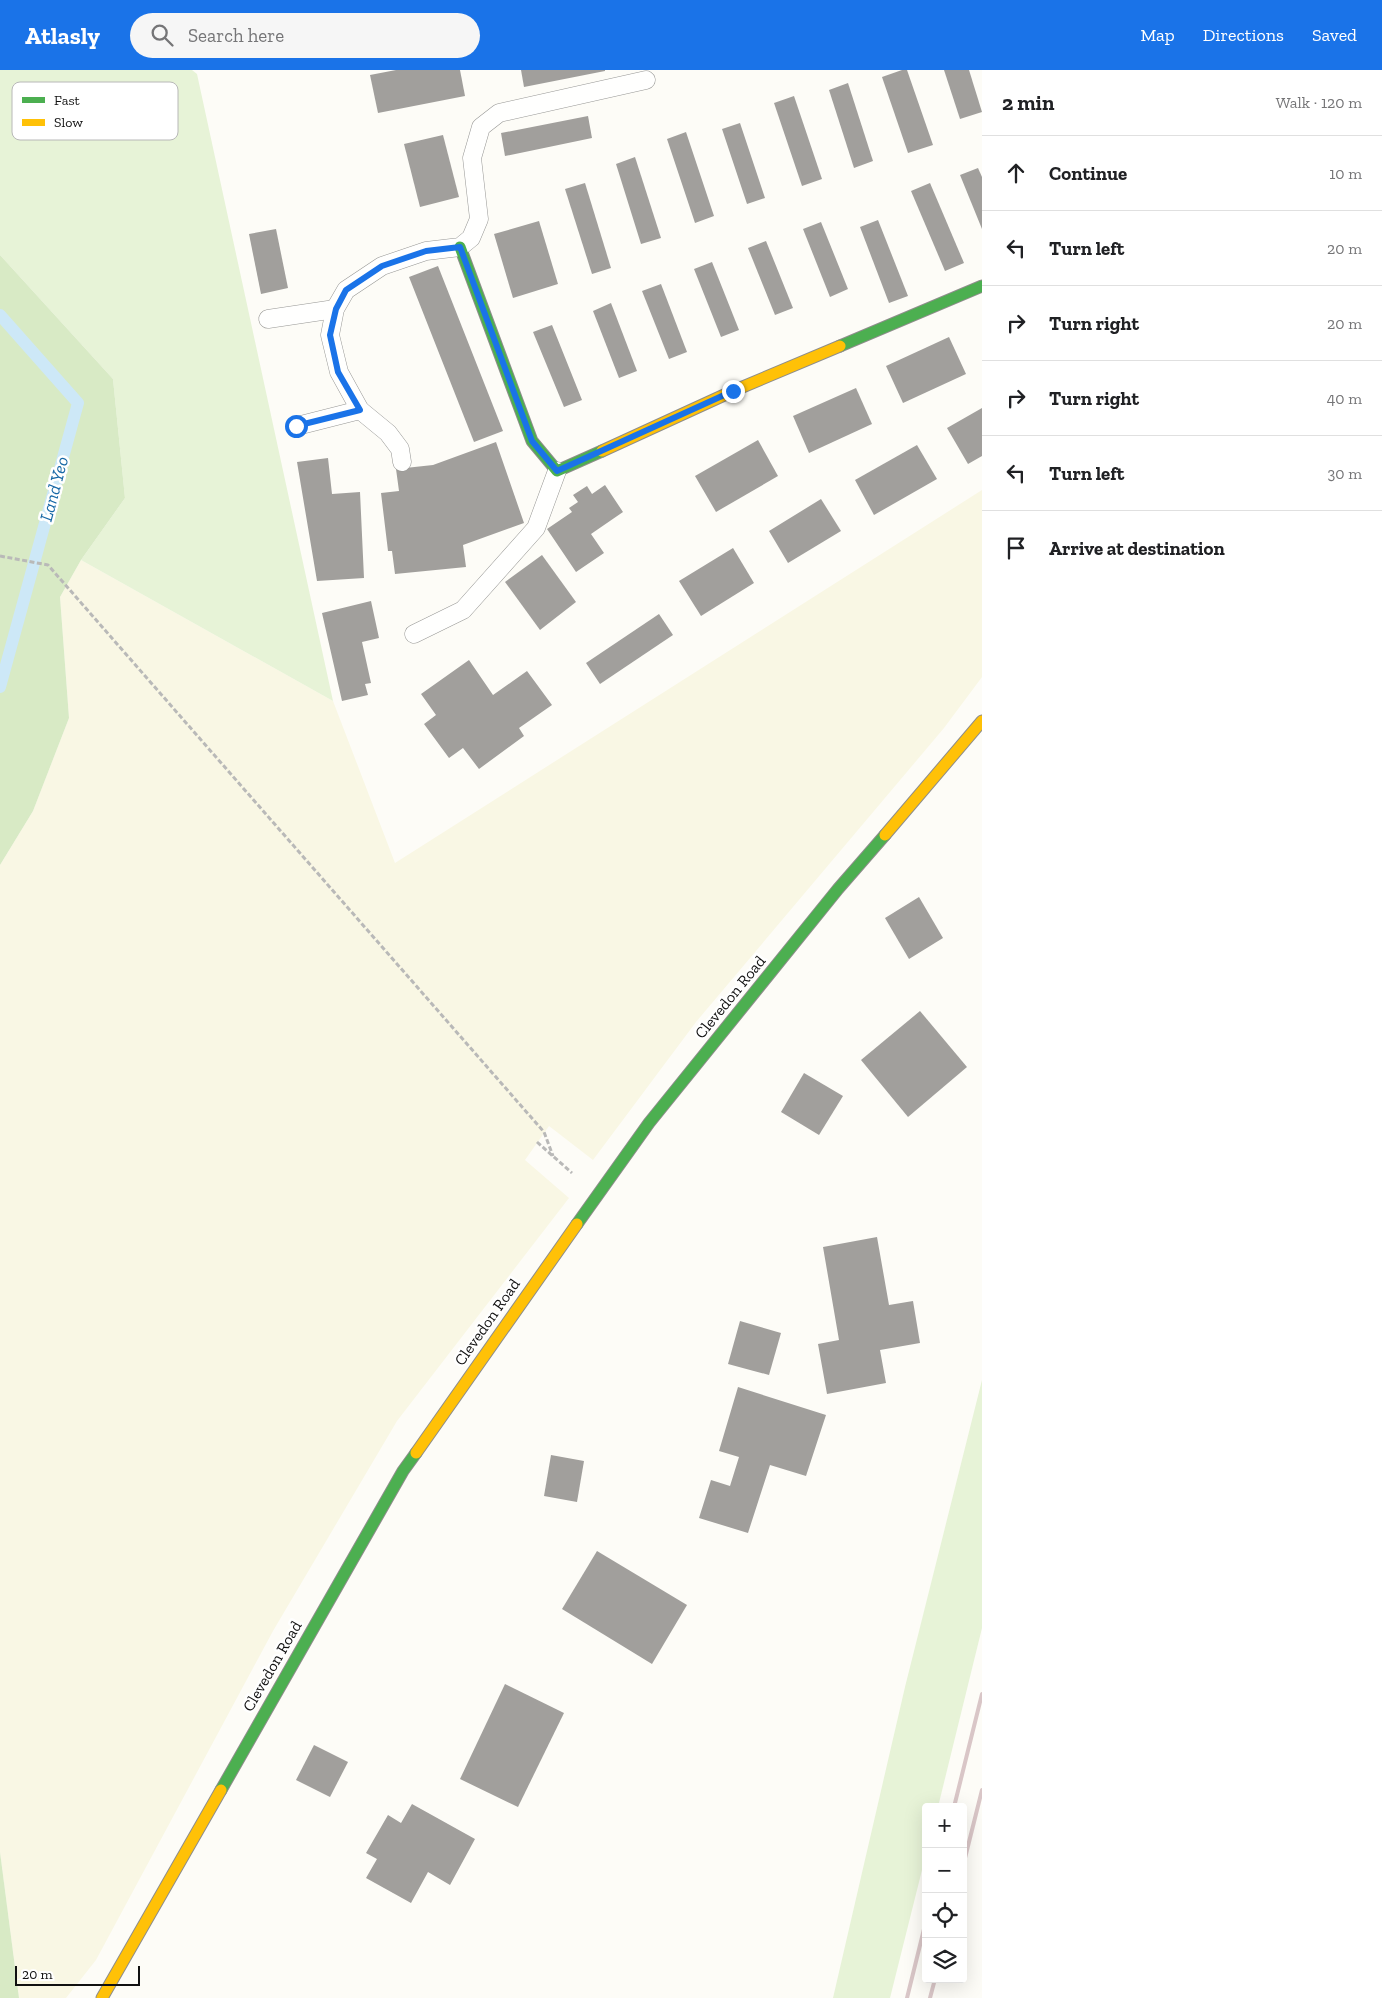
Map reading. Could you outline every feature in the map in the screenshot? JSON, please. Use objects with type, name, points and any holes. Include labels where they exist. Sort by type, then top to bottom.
[{"type":"main road","points":[[460,247],[532,441],[557,471],[733,391],[982,286]]},
{"type":"main road","name":"Clevedon Road","points":[[102,1998],[402,1471],[649,1123],[838,889],[982,721]]},
{"type":"lane","points":[[402,462],[400,449],[388,433],[360,410],[338,372],[330,335],[336,309],[346,290],[382,266],[426,251],[460,247],[471,238],[479,219],[472,158],[481,127],[499,113],[646,80]]},
{"type":"lane","points":[[268,319],[336,309]]},
{"type":"lane","points":[[296,426],[360,410]]},
{"type":"lane","points":[[414,634],[463,610],[536,528],[557,471]]},
{"type":"path","points":[[0,556],[48,565],[544,1132],[552,1156],[537,1142]]},
{"type":"shaded area","points":[[982,490],[982,677],[944,728],[696,1022],[593,1160],[549,1126],[525,1160],[569,1198],[397,1421],[273,1631],[96,1960],[66,1998],[19,1998],[0,1852],[0,865],[33,811],[69,718],[60,597],[81,560],[333,701],[395,863]]},
{"type":"green space","points":[[0,70],[192,70],[197,74],[333,701],[81,560],[125,498],[113,379],[0,255]]},
{"type":"green space","points":[[0,255],[113,379],[125,498],[81,560],[60,597],[69,718],[33,811],[0,865]]},
{"type":"green space","points":[[982,1380],[982,1628],[939,1803],[922,1803],[922,1870],[890,1998],[833,1998],[905,1687]]},
{"type":"green space","points":[[0,1852],[19,1998],[0,1998]]},
{"type":"building","points":[[396,70],[460,70],[465,96],[378,113],[370,75]]},
{"type":"building","points":[[521,70],[605,70],[605,71],[524,87]]},
{"type":"building","points":[[907,70],[933,145],[908,153],[882,77]]},
{"type":"building","points":[[944,70],[969,70],[982,112],[960,119]]},
{"type":"building","points":[[848,83],[873,161],[854,168],[829,90]]},
{"type":"building","points":[[794,96],[822,179],[802,186],[774,103]]},
{"type":"building","points":[[588,116],[592,138],[505,156],[501,133]]},
{"type":"building","points":[[740,123],[765,198],[747,204],[722,129]]},
{"type":"building","points":[[686,132],[714,216],[695,223],[667,139]]},
{"type":"building","points":[[443,135],[459,197],[420,207],[404,144]]},
{"type":"building","points":[[635,157],[661,238],[641,244],[616,164]]},
{"type":"building","points":[[978,168],[982,177],[982,229],[960,175]]},
{"type":"building","points":[[585,183],[611,268],[592,274],[565,189]]},
{"type":"building","points":[[930,183],[964,263],[945,271],[911,191]]},
{"type":"building","points":[[878,220],[908,296],[889,303],[860,227]]},
{"type":"building","points":[[539,221],[558,284],[513,298],[494,234]]},
{"type":"building","points":[[821,222],[848,289],[830,297],[803,229]]},
{"type":"building","points":[[276,229],[288,288],[261,294],[249,234]]},
{"type":"building","points":[[766,241],[793,308],[775,315],[748,248]]},
{"type":"building","points":[[712,262],[739,330],[721,337],[694,269]]},
{"type":"building","points":[[438,266],[503,431],[474,442],[409,277]]},
{"type":"building","points":[[661,284],[687,352],[669,359],[642,291]]},
{"type":"building","points":[[611,303],[637,371],[619,378],[593,311]]},
{"type":"building","points":[[552,325],[582,400],[564,407],[533,332]]},
{"type":"building","points":[[949,337],[966,374],[903,403],[886,366]]},
{"type":"building","points":[[856,388],[872,424],[809,453],[793,416]]},
{"type":"building","points":[[982,408],[982,456],[968,464],[947,428]]},
{"type":"building","points":[[758,440],[778,476],[716,512],[695,476]]},
{"type":"building","points":[[496,442],[524,523],[463,545],[466,567],[395,574],[392,551],[388,551],[381,493],[399,491],[396,469],[433,465]]},
{"type":"building","points":[[917,445],[937,479],[874,515],[855,480]]},
{"type":"building","points":[[328,458],[332,494],[360,492],[364,578],[317,581],[297,462]]},
{"type":"building","points":[[605,485],[623,512],[591,534],[604,553],[576,572],[547,529],[572,512],[569,508],[578,502],[573,495],[587,486],[592,494]]},
{"type":"building","points":[[821,499],[841,531],[788,563],[769,531]]},
{"type":"building","points":[[733,548],[754,583],[701,616],[679,581]]},
{"type":"building","points":[[542,555],[576,602],[540,630],[505,582]]},
{"type":"building","points":[[371,601],[379,638],[362,642],[371,683],[365,684],[368,695],[342,701],[322,613]]},
{"type":"building","points":[[659,614],[673,635],[600,684],[586,663]]},
{"type":"building","points":[[469,660],[493,695],[527,671],[552,705],[519,728],[524,736],[479,769],[463,748],[449,758],[424,724],[436,715],[421,694]]},
{"type":"building","points":[[919,897],[943,938],[909,959],[885,918]]},
{"type":"building","points":[[920,1011],[967,1067],[908,1117],[861,1060]]},
{"type":"building","points":[[804,1073],[843,1096],[819,1135],[781,1112]]},
{"type":"building","points":[[877,1237],[889,1305],[913,1301],[920,1343],[880,1350],[886,1383],[827,1394],[818,1344],[839,1340],[823,1247]]},
{"type":"building","points":[[740,1321],[781,1333],[769,1375],[728,1364]]},
{"type":"building","points":[[738,1387],[826,1415],[806,1476],[770,1465],[748,1533],[699,1518],[711,1480],[730,1486],[739,1457],[719,1451]]},
{"type":"building","points":[[551,1455],[584,1461],[577,1502],[544,1496]]},
{"type":"building","points":[[597,1551],[687,1605],[652,1664],[562,1609]]},
{"type":"building","points":[[505,1684],[564,1713],[518,1807],[460,1779]]},
{"type":"building","points":[[314,1745],[348,1762],[330,1797],[296,1780]]},
{"type":"building","points":[[412,1804],[475,1839],[450,1885],[428,1872],[411,1903],[366,1878],[377,1859],[366,1853],[388,1815],[401,1823]]},
{"type":"waterway","name":"Land Yeo","points":[[0,315],[78,403],[0,687]]},
{"type":"railway","points":[[955,1803],[982,1694]]},
{"type":"railway","points":[[967,1850],[982,1790]]},
{"type":"railway","points":[[907,1998],[922,1937]]},
{"type":"railway","points":[[930,1998],[934,1983]]},
{"type":"traffic: fast","points":[[460,247],[532,441],[557,471],[602,451]]},
{"type":"traffic: fast","points":[[840,346],[982,286]]},
{"type":"traffic: fast","points":[[577,1224],[649,1123],[838,889],[885,835]]},
{"type":"traffic: fast","points":[[221,1790],[403,1471],[416,1453]]},
{"type":"traffic: slow","points":[[602,451],[733,391],[840,346]]},
{"type":"traffic: slow","points":[[885,835],[982,721]]},
{"type":"traffic: slow","points":[[416,1453],[577,1224]]},
{"type":"traffic: slow","points":[[102,1998],[221,1790]]},
{"type":"route","points":[[296,426],[360,410],[338,372],[330,335],[336,309],[346,290],[382,266],[426,251],[460,247],[532,441],[557,471],[733,391]]}]
